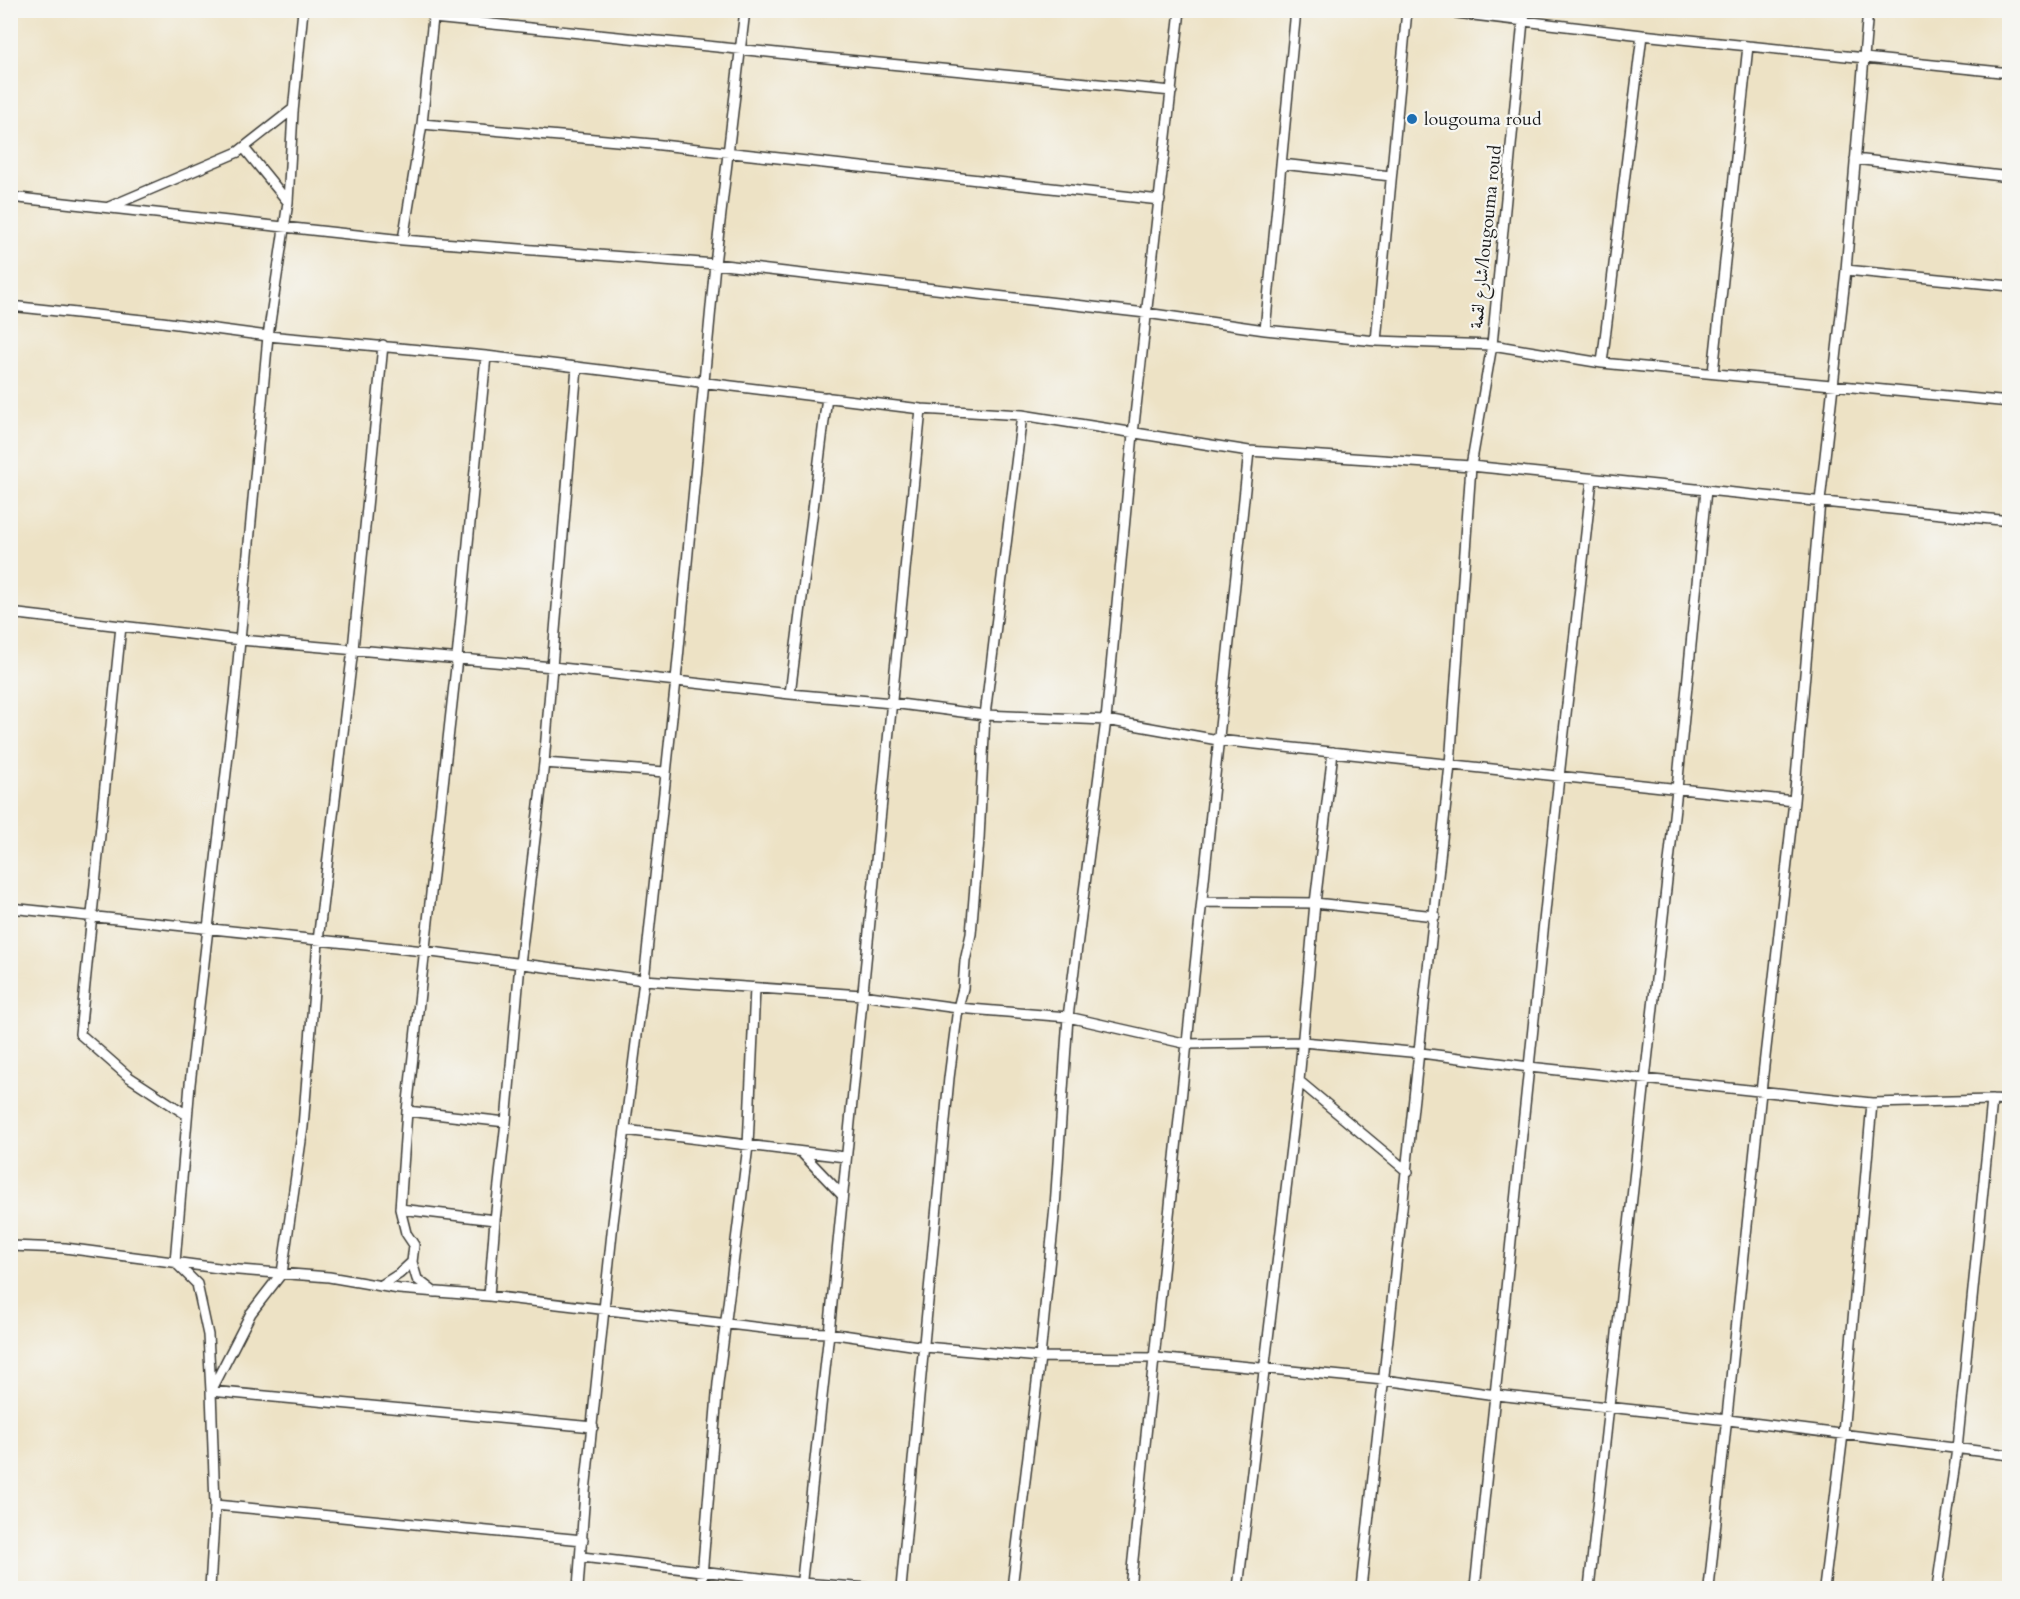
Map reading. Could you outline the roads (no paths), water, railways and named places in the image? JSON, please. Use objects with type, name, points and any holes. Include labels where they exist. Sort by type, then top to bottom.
[{"type":"street","points":[[210,1588],[215,1505],[208,1335],[197,1284],[175,1262],[187,1115],[241,640],[268,336],[288,202],[293,109],[303,10]]},
{"type":"street","points":[[578,1588],[604,1310],[644,980],[676,680],[715,264],[745,10]]},
{"type":"street","points":[[1012,1588],[1040,1357],[1055,1207],[1068,1017],[1106,720],[1133,434],[1180,10]]},
{"type":"street","points":[[1265,330],[1296,10]]},
{"type":"street","points":[[1376,341],[1407,10]]},
{"type":"street","points":[[1431,10],[1524,16],[1642,35],[2010,73]]},
{"type":"street","points":[[1709,1588],[1794,801],[1820,501],[1846,270],[1868,10]]},
{"type":"street","points":[[403,240],[422,124],[434,14],[828,59],[1172,91]]},
{"type":"street","name":"شارع لقمة/lougouma roud","points":[[1362,1588],[1450,765],[1471,466],[1492,345],[1524,16]]},
{"type":"street","points":[[1602,363],[1642,35]]},
{"type":"street","points":[[1713,373],[1748,46]]},
{"type":"street","points":[[108,208],[238,152],[293,109]]},
{"type":"street","points":[[422,124],[652,144],[1160,200]]},
{"type":"street","points":[[244,148],[288,202]]},
{"type":"street","points":[[1855,159],[2010,177]]},
{"type":"street","points":[[1281,164],[1391,176]]},
{"type":"street","points":[[10,197],[403,240],[715,264],[1146,313],[1265,330],[1376,341],[1492,345],[1602,363],[2010,402]]},
{"type":"street","points":[[1846,270],[2010,286]]},
{"type":"street","points":[[10,306],[268,336],[486,356],[921,409],[1022,415],[1249,451],[1471,466],[2010,521]]},
{"type":"street","points":[[212,1391],[251,1312],[282,1273],[303,1127],[318,941],[352,648],[382,345]]},
{"type":"street","points":[[434,1292],[417,1280],[412,1262],[414,1245],[406,1233],[400,1209],[407,1111],[457,658],[486,356]]},
{"type":"street","points":[[489,1296],[520,964],[544,763],[577,367]]},
{"type":"street","points":[[790,694],[827,397]]},
{"type":"street","points":[[801,1586],[829,1333],[921,409]]},
{"type":"street","points":[[901,1588],[948,1090],[958,1008],[971,934],[979,839],[985,715],[1022,415]]},
{"type":"street","points":[[1130,1588],[1156,1358],[1249,451]]},
{"type":"street","points":[[1474,1588],[1592,479]]},
{"type":"street","points":[[1589,1588],[1677,789],[1706,490]]},
{"type":"street","points":[[10,638],[12,614],[241,640],[553,667],[985,715],[1106,720],[1218,740],[1794,801]]},
{"type":"street","points":[[121,626],[112,728],[90,916],[80,1035],[129,1077],[187,1115]]},
{"type":"street","points":[[1238,1588],[1299,1081],[1315,903],[1333,752]]},
{"type":"street","points":[[544,763],[665,772]]},
{"type":"street","points":[[1203,902],[1315,903],[1435,916]]},
{"type":"street","points":[[10,908],[424,951],[644,980],[862,995],[958,1008],[1068,1017],[1188,1044],[1303,1042],[1872,1103],[2010,1101]]},
{"type":"street","points":[[701,1588],[724,1323],[748,1146],[755,988]]},
{"type":"street","points":[[1299,1081],[1408,1172]]},
{"type":"street","points":[[1937,1588],[1957,1449],[1992,1100]]},
{"type":"street","points":[[1824,1588],[1843,1434],[1872,1103]]},
{"type":"street","points":[[407,1111],[506,1122]]},
{"type":"street","points":[[625,1130],[845,1157]]},
{"type":"street","points":[[801,1152],[842,1194]]},
{"type":"street","points":[[400,1209],[495,1220]]},
{"type":"street","points":[[10,1246],[65,1248],[235,1270],[329,1277],[408,1291],[489,1296],[796,1332],[829,1333],[925,1347],[1040,1357],[1156,1358],[1384,1380],[2010,1455]]},
{"type":"street","points":[[380,1286],[412,1262]]},
{"type":"street","points":[[212,1391],[592,1427]]},
{"type":"street","points":[[215,1505],[583,1540]]},
{"type":"street","points":[[582,1557],[703,1570],[801,1586],[868,1588]]},
{"type":"place","name":"lougouma roud","points":[[1412,119]]}]
